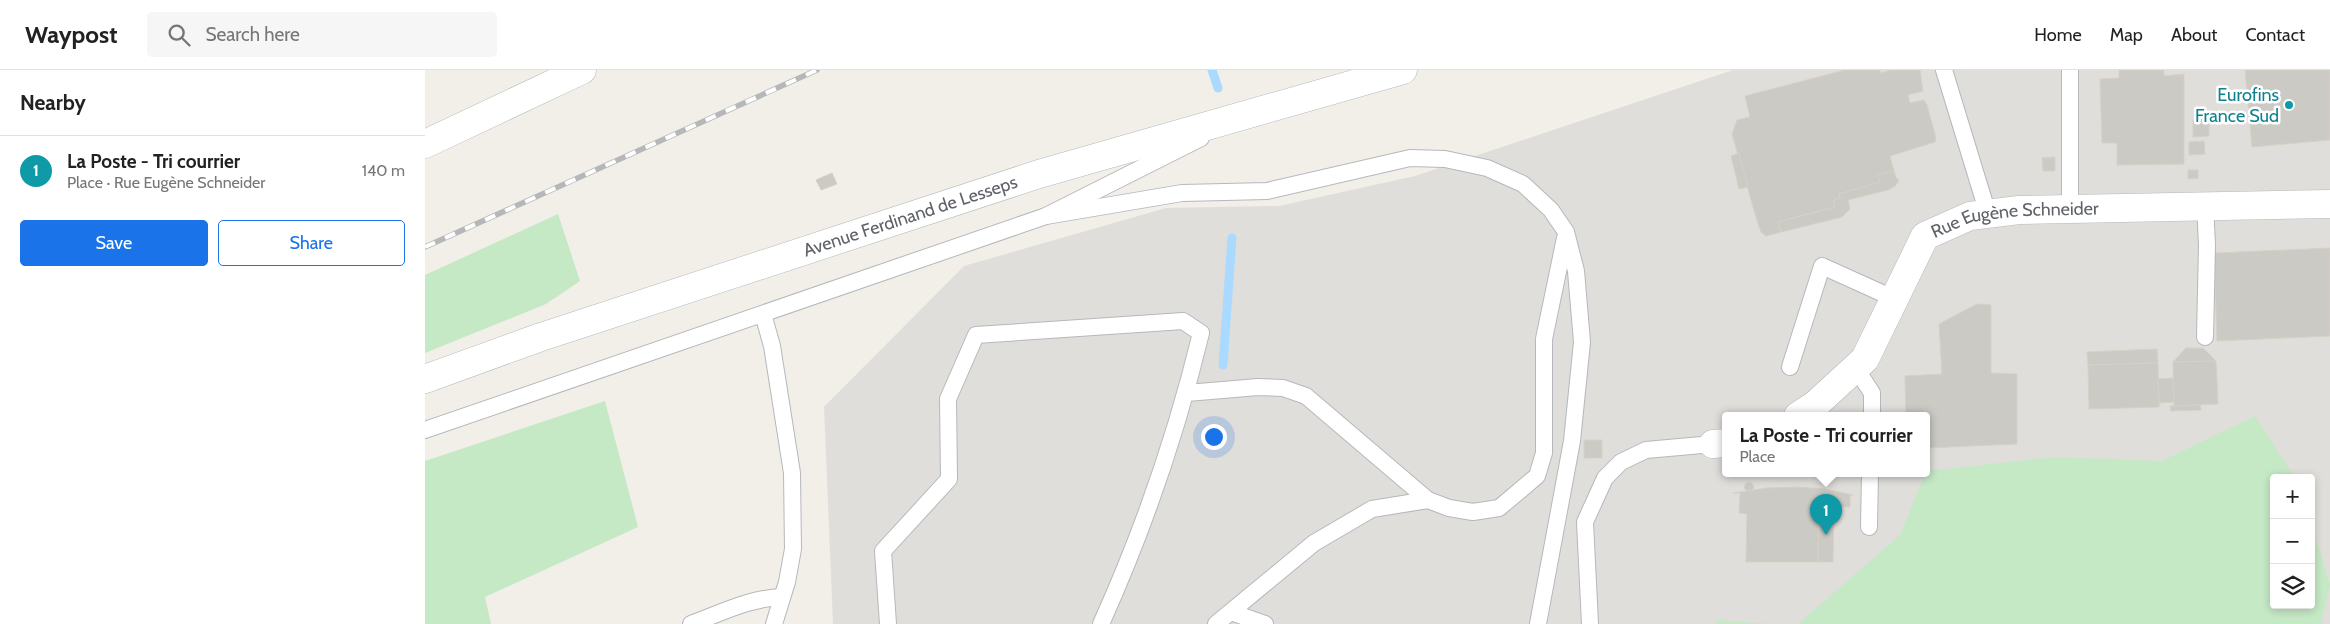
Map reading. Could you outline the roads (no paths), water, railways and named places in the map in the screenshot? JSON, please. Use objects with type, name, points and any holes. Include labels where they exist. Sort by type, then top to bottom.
[{"type":"main road","points":[[425,144],[582,70]]},
{"type":"main road","name":"Avenue Ferdinand de Lesseps","points":[[425,379],[541,337],[1039,174],[1403,70]]},
{"type":"main road","name":"Rue Eugène Schneider","points":[[1804,412],[1815,405],[1865,359],[1925,236],[1971,216],[2019,210],[2330,204]]},
{"type":"lane","points":[[1944,70],[1988,214]]},
{"type":"lane","points":[[2070,70],[2070,209]]},
{"type":"lane","points":[[425,430],[1046,216],[1246,115]]},
{"type":"lane","points":[[1046,216],[1182,193],[1267,191],[1410,158],[1445,159],[1487,168],[1523,184],[1551,210],[1566,232],[1576,271],[1582,342],[1572,441],[1538,624]]},
{"type":"lane","points":[[2205,205],[2207,245],[2205,337]]},
{"type":"lane","points":[[1187,393],[1258,387],[1283,388],[1306,396],[1428,500],[1449,508],[1473,512],[1499,508],[1537,476],[1544,453],[1544,339],[1566,232]]},
{"type":"lane","points":[[1790,367],[1822,266],[1895,298]]},
{"type":"lane","points":[[763,314],[772,346],[792,473],[793,549],[783,597],[774,624]]},
{"type":"lane","points":[[888,624],[883,550],[949,479],[948,400],[976,336],[1183,321],[1201,334],[1187,393],[1153,494],[1101,624]]},
{"type":"lane","points":[[1855,367],[1872,393],[1871,412]]},
{"type":"lane","points":[[1590,624],[1585,522],[1605,478],[1621,462],[1646,450],[1720,444]]},
{"type":"lane","points":[[1869,527],[1870,477]]},
{"type":"lane","points":[[1216,624],[1314,543],[1372,509],[1428,500]]},
{"type":"lane","points":[[691,624],[765,597],[783,597]]},
{"type":"lane","points":[[1231,612],[1265,624]]},
{"type":"waterway","points":[[1212,70],[1218,88]]},
{"type":"waterway","points":[[1223,365],[1232,238]]},
{"type":"railway","points":[[425,247],[817,70]]},
{"type":"place","name":"Eurofins France Sud","points":[[2289,105]]},
{"type":"place","name":"La Poste - Tri courrier","points":[[1826,535]]}]
